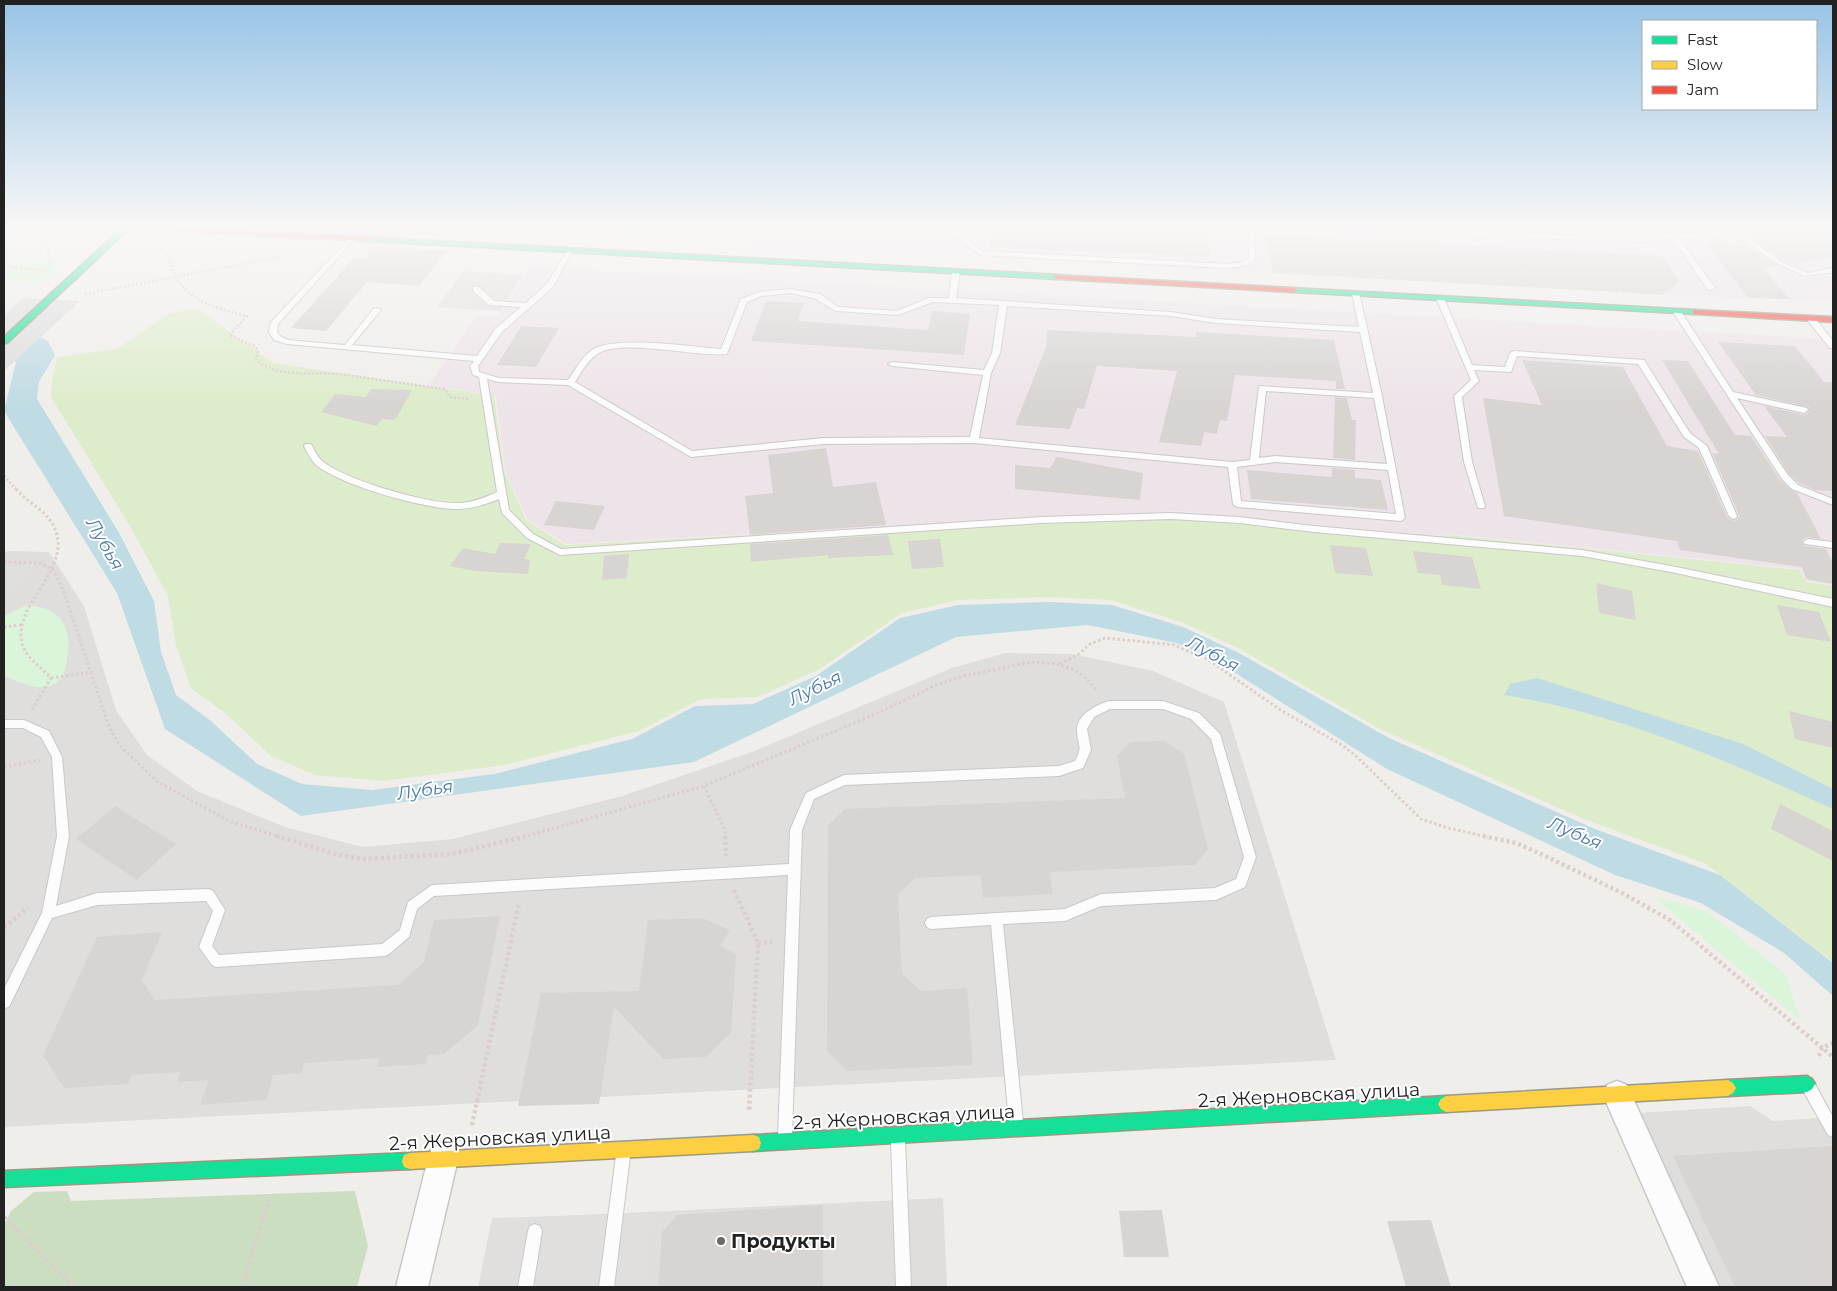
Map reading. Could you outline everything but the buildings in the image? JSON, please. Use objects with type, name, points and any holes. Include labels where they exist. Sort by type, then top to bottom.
[{"type":"main road","points":[[4,341],[63,286]]},
{"type":"main road","points":[[1215,286],[1833,320]]},
{"type":"main road","name":"2-я Жерновская улица","points":[[4,1179],[624,1150],[1807,1084]]},
{"type":"street","points":[[1618,1095],[1703,1287]]},
{"type":"street","points":[[412,1287],[442,1159]]},
{"type":"lane","points":[[308,286],[274,324],[273,332],[277,338],[287,342],[479,358]]},
{"type":"lane","points":[[549,286],[499,330],[474,366],[476,373],[498,380],[570,383],[691,454],[824,441],[974,440],[1232,466],[1275,459],[1391,467]]},
{"type":"lane","points":[[952,300],[954,286]]},
{"type":"lane","points":[[476,289],[492,303],[528,305]]},
{"type":"lane","points":[[570,383],[594,351],[603,348],[626,346],[724,352],[744,301],[761,292],[810,293],[819,297],[826,305],[836,309],[898,312],[932,300],[952,300],[1003,305],[1172,314],[1216,321],[1364,330]]},
{"type":"lane","points":[[1232,466],[1237,504],[1401,518],[1356,294]]},
{"type":"lane","points":[[1440,298],[1475,381],[1458,396],[1468,462],[1480,506]]},
{"type":"lane","points":[[974,440],[987,373],[996,353],[1003,305]]},
{"type":"lane","points":[[347,347],[377,310]]},
{"type":"lane","points":[[1677,312],[1785,477],[1795,487],[1833,502]]},
{"type":"lane","points":[[1811,319],[1833,346]]},
{"type":"lane","points":[[1469,367],[1508,370],[1514,353],[1641,362],[1687,436],[1703,446],[1733,516]]},
{"type":"lane","points":[[892,364],[987,373]]},
{"type":"lane","points":[[484,377],[505,511],[530,536],[560,552],[1041,520],[1171,516],[1239,520],[1314,529],[1582,553],[1833,603]]},
{"type":"lane","points":[[1254,462],[1262,388],[1378,396]]},
{"type":"lane","points":[[1732,394],[1804,410]]},
{"type":"lane","points":[[308,446],[318,462],[350,481],[432,503],[457,506],[481,503],[501,494]]},
{"type":"lane","points":[[1808,542],[1833,545]]},
{"type":"lane","points":[[785,1141],[796,830],[810,796],[844,780],[1059,771],[1079,765],[1086,750],[1082,729],[1090,714],[1109,705],[1163,705],[1195,716],[1216,737],[1250,856],[1241,883],[1216,894],[1101,900],[1065,915],[931,923]]},
{"type":"lane","points":[[4,724],[24,724],[45,734],[57,756],[63,836],[48,914],[4,1002]]},
{"type":"lane","points":[[48,914],[97,899],[209,895],[219,910],[205,947],[216,961],[385,950],[406,933],[412,906],[432,891],[795,869]]},
{"type":"lane","points":[[996,919],[1017,1128]]},
{"type":"lane","points":[[1807,1084],[1833,1130]]},
{"type":"lane","points":[[898,1135],[904,1287]]},
{"type":"lane","points":[[606,1287],[624,1150]]},
{"type":"lane","points":[[525,1287],[535,1231]]},
{"type":"path","points":[[82,294],[129,286]]},
{"type":"path","points":[[183,286],[201,300],[247,316],[229,335],[254,346],[258,350],[256,360],[266,368],[286,372],[335,374],[445,389],[450,397],[487,402]]},
{"type":"path","points":[[4,476],[27,502],[48,517],[54,527],[58,549],[53,569],[21,625],[22,644],[34,661],[51,678]]},
{"type":"path","points":[[4,562],[39,564],[53,569],[63,590],[109,727],[120,746],[158,782],[230,821],[335,854],[362,859],[450,854],[556,829],[704,786],[871,716],[937,685],[963,676],[1032,662],[1059,665],[1074,670],[1087,679],[1109,705]]},
{"type":"path","points":[[4,627],[21,625]]},
{"type":"path","points":[[1059,665],[1080,654],[1090,644],[1105,638],[1174,646],[1207,660],[1282,711],[1342,745],[1356,756],[1421,819],[1448,828],[1516,844],[1543,854],[1614,889],[1670,920],[1833,1056]]},
{"type":"path","points":[[51,678],[92,672]]},
{"type":"path","points":[[24,724],[51,678]]},
{"type":"path","points":[[4,767],[57,756]]},
{"type":"path","points":[[704,786],[726,830],[726,873],[758,943],[749,1113]]},
{"type":"path","points":[[472,1126],[523,886]]},
{"type":"path","points":[[242,1287],[279,1166]]},
{"type":"path","points":[[4,1217],[74,1287]]},
{"type":"shaded area","points":[[452,286],[516,286],[500,311],[437,307]]},
{"type":"shaded area","points":[[518,286],[879,286],[1833,339],[1833,585],[1806,581],[1801,569],[1447,534],[1428,536],[1179,511],[566,544],[527,519],[505,470],[496,396],[429,385],[476,316],[499,316]]},
{"type":"shaded area","points":[[1511,286],[1833,286],[1833,301],[1689,296]]},
{"type":"shaded area","points":[[7,551],[49,552],[84,606],[116,710],[147,755],[197,791],[285,827],[362,847],[453,839],[622,796],[752,752],[952,668],[1006,653],[1072,654],[1153,671],[1224,702],[1336,1060],[4,1127],[4,555]]},
{"type":"shaded area","points":[[4,567],[31,568],[4,602]]},
{"type":"shaded area","points":[[1750,1106],[1773,1121],[1833,1117],[1833,1287],[1717,1287],[1638,1113]]},
{"type":"shaded area","points":[[943,1198],[947,1287],[484,1287],[498,1219]]},
{"type":"shaded area","points":[[653,1213],[644,1287],[478,1287],[492,1218]]},
{"type":"green space","points":[[197,308],[273,363],[494,396],[504,470],[526,520],[565,545],[1179,512],[1428,537],[1448,535],[1800,570],[1806,582],[1833,586],[1833,962],[1706,864],[1584,819],[1382,730],[1236,647],[1181,622],[1110,600],[1050,597],[959,600],[902,613],[820,669],[758,697],[701,699],[639,731],[504,765],[384,781],[315,775],[271,756],[225,713],[191,688],[176,646],[168,596],[131,528],[51,397],[57,357],[117,349],[169,314]]},
{"type":"green space","points":[[27,605],[42,608],[53,613],[61,620],[66,629],[68,651],[63,677],[49,686],[35,687],[4,676],[4,616]]},
{"type":"green space","points":[[1653,896],[1707,911],[1786,975],[1800,1020]]},
{"type":"green space","points":[[67,1191],[71,1201],[355,1191],[368,1246],[357,1287],[4,1287],[4,1225],[11,1211],[34,1192]]},
{"type":"water","name":"Лубья","points":[[4,321],[48,341],[55,355],[39,382],[37,399],[118,531],[154,601],[161,652],[176,695],[211,721],[257,764],[302,784],[372,790],[494,774],[632,739],[695,706],[753,704],[816,676],[900,618],[958,605],[1050,602],[1112,605],[1183,627],[1239,653],[1389,738],[1595,829],[1720,875],[1833,963],[1833,996],[1784,953],[1701,903],[1615,875],[1387,769],[1213,659],[1177,643],[1088,625],[956,637],[694,762],[301,816],[165,729],[117,593],[4,411],[16,362],[4,354]]},
{"type":"water","points":[[1537,678],[1743,744],[1833,789],[1833,809],[1753,773],[1631,726],[1547,703],[1504,695],[1510,684]]},
{"type":"pier","points":[[23,298],[80,301],[4,371],[4,315]]},
{"type":"traffic: fast","points":[[4,341],[63,286]]},
{"type":"traffic: fast","points":[[1294,290],[1696,312]]},
{"type":"traffic: fast","points":[[1728,1088],[1807,1084]]},
{"type":"traffic: fast","points":[[753,1143],[1446,1104]]},
{"type":"traffic: fast","points":[[4,1179],[410,1161]]},
{"type":"traffic: slow","points":[[1446,1104],[1728,1088]]},
{"type":"traffic: slow","points":[[410,1161],[753,1143]]},
{"type":"traffic: jam","points":[[1226,286],[1294,290]]},
{"type":"traffic: jam","points":[[1696,312],[1833,320]]},
{"type":"place","name":"Продукты","points":[[721,1241]]}]
